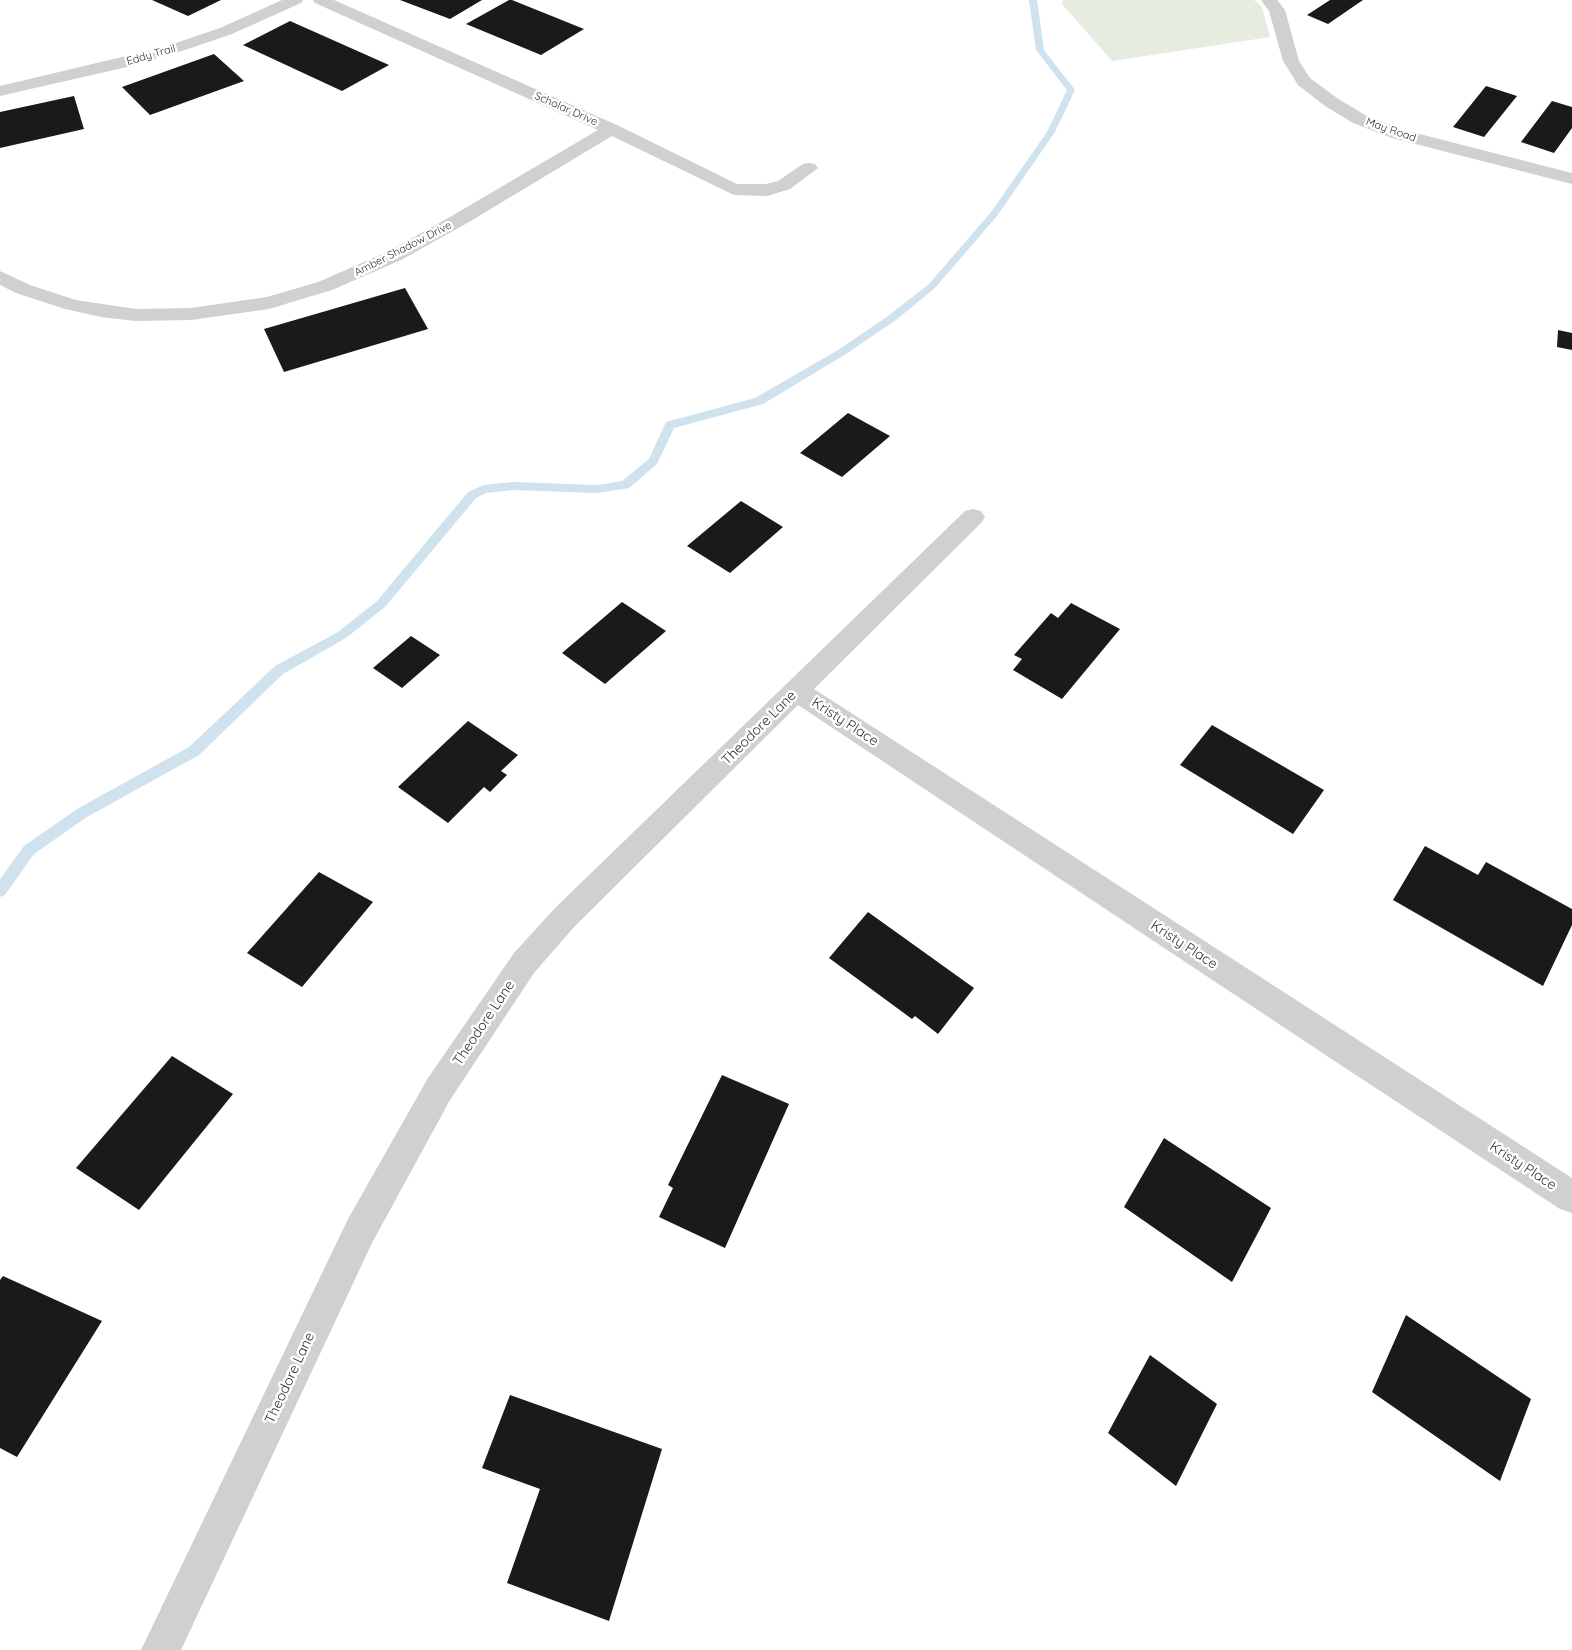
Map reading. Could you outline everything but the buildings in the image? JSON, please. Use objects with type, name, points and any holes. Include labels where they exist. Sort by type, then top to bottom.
[{"type":"street","name":"Eddy Trail","points":[[0,91],[127,62],[170,50],[226,31],[295,0]]},
{"type":"street","name":"Scholar Drive","points":[[321,0],[611,129],[734,189],[767,190],[784,185],[809,168]]},
{"type":"street","name":"May Road","points":[[1271,1],[1277,10],[1291,61],[1304,81],[1331,102],[1359,119],[1398,134],[1572,178]]},
{"type":"street","name":"Amber Shadow Drive","points":[[0,277],[23,289],[72,305],[136,315],[191,314],[269,302],[325,286],[394,256],[457,221],[611,129]]},
{"type":"street","name":"Theodore Lane","points":[[161,1650],[360,1231],[439,1089],[524,963],[565,917],[973,517]]},
{"type":"street","name":"Kristy Place","points":[[796,690],[1341,1048],[1572,1197]]},
{"type":"shaded area","points":[[1063,0],[1254,0],[1262,7],[1270,37],[1112,61],[1062,4]]},
{"type":"waterway","points":[[0,891],[29,850],[82,813],[194,751],[279,670],[342,635],[381,604],[472,495],[484,489],[513,486],[598,489],[625,485],[653,461],[670,425],[759,401],[842,352],[892,318],[932,286],[994,214],[1051,132],[1071,90],[1040,50],[1033,0]]}]
